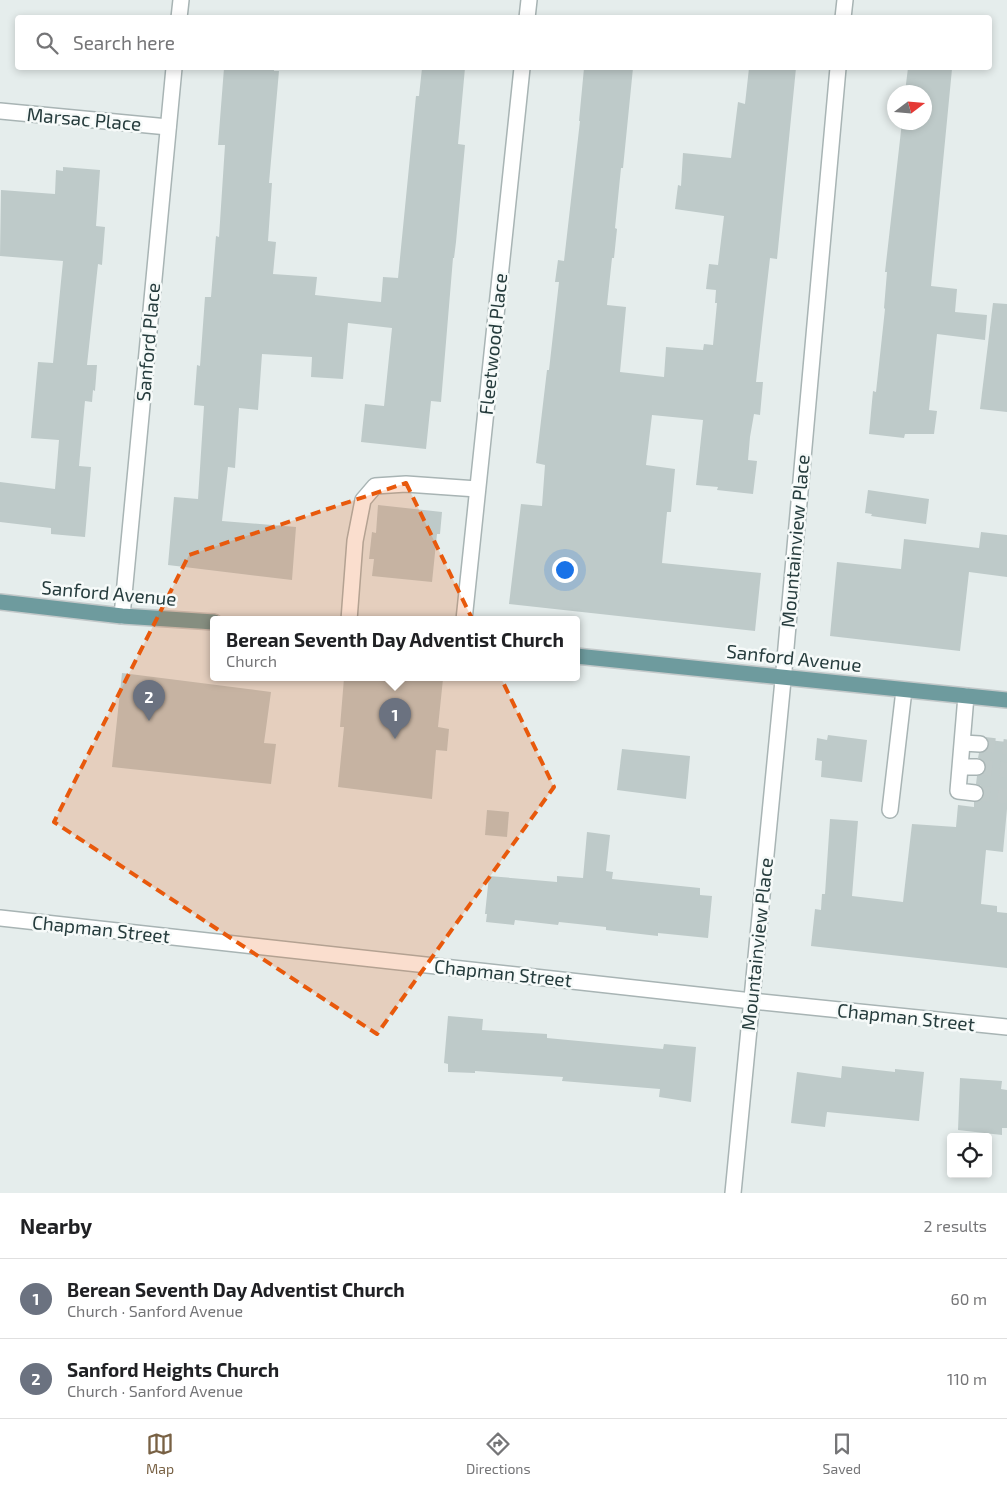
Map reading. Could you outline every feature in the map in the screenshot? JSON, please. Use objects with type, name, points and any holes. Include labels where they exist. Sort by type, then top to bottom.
[{"type":"main road","name":"Sanford Avenue","points":[[0,602],[122,616],[210,622]]},
{"type":"main road","name":"Sanford Avenue","points":[[580,656],[1007,700]]},
{"type":"street","points":[[179,15],[181,0]]},
{"type":"street","points":[[527,15],[529,0]]},
{"type":"street","points":[[843,15],[845,0]]},
{"type":"street","name":"Sanford Place","points":[[122,616],[174,70]]},
{"type":"street","name":"Fleetwood Place","points":[[464,616],[522,70]]},
{"type":"street","name":"Mountainview Place","points":[[733,1193],[783,677],[838,70]]},
{"type":"street","name":"Marsac Place","points":[[0,111],[168,127]]},
{"type":"street","points":[[349,616],[355,540],[363,500],[375,486],[406,484],[478,490]]},
{"type":"street","points":[[890,810],[904,690]]},
{"type":"street","points":[[966,696],[958,791],[975,792]]},
{"type":"street","points":[[963,743],[980,744]]},
{"type":"street","points":[[961,766],[977,768]]},
{"type":"street","name":"Chapman Street","points":[[0,918],[752,1001],[1007,1027]]},
{"type":"highlighted area","points":[[406,483],[554,787],[377,1034],[54,822],[189,555]]},
{"type":"building","points":[[224,70],[279,71],[269,183],[272,183],[268,241],[276,242],[273,274],[317,277],[315,295],[381,302],[383,277],[398,278],[416,96],[419,96],[422,70],[465,70],[458,144],[465,145],[441,402],[431,401],[426,449],[361,442],[365,404],[384,406],[392,328],[348,323],[343,379],[311,377],[312,357],[262,354],[258,410],[239,408],[235,468],[228,467],[222,521],[296,527],[292,580],[168,565],[174,497],[198,499],[204,406],[194,405],[197,365],[200,366],[205,297],[211,297],[216,236],[219,237],[225,145],[218,145]]},
{"type":"building","points":[[584,70],[633,70],[615,228],[617,229],[614,258],[612,258],[607,305],[626,307],[620,372],[664,377],[666,347],[703,350],[704,344],[713,345],[717,303],[715,303],[716,290],[706,289],[709,264],[718,265],[724,216],[675,209],[678,185],[681,186],[683,153],[731,158],[738,102],[745,104],[749,70],[796,70],[777,259],[770,258],[756,382],[763,382],[760,415],[754,414],[750,437],[748,460],[757,461],[753,494],[717,490],[718,487],[696,485],[703,420],[652,415],[646,465],[675,469],[671,512],[667,512],[662,563],[761,573],[755,631],[509,604],[521,504],[542,506],[545,465],[536,463],[559,282],[555,282],[558,260],[564,261]]},
{"type":"building","points":[[908,70],[952,70],[931,286],[957,289],[955,312],[987,315],[985,340],[937,334],[929,410],[937,411],[934,434],[905,434],[904,438],[869,434],[873,391],[876,392],[885,309],[887,272],[885,272],[901,130],[932,130],[932,85],[906,85]]},
{"type":"building","points":[[63,167],[100,170],[96,226],[105,227],[102,265],[98,264],[87,365],[97,365],[95,391],[93,390],[92,402],[85,401],[79,466],[91,467],[85,537],[51,534],[51,528],[0,522],[0,482],[55,489],[59,440],[31,438],[38,362],[53,363],[63,261],[0,256],[1,190],[55,194],[56,170],[63,171]]},
{"type":"building","points":[[993,303],[1007,304],[1007,412],[980,409]]},
{"type":"building","points":[[868,490],[929,499],[926,524],[871,516],[872,514],[865,513]]},
{"type":"building","points":[[378,505],[442,512],[440,534],[437,534],[432,582],[372,576],[374,559],[369,559],[372,532],[376,533]]},
{"type":"building","points":[[981,532],[1007,535],[1007,577],[969,572],[960,651],[830,636],[837,562],[901,569],[904,539],[979,548]]},
{"type":"building","points":[[122,673],[271,692],[264,743],[276,744],[271,784],[112,767]]},
{"type":"building","points":[[344,681],[443,681],[438,727],[449,729],[447,751],[436,750],[432,799],[338,787],[344,727],[340,727]]},
{"type":"building","points":[[828,735],[867,740],[862,782],[821,777],[822,761],[815,760],[817,738],[827,740]]},
{"type":"building","points":[[988,740],[1007,742],[1007,809],[1003,852],[986,850],[981,904],[997,906],[997,912],[1007,913],[1007,968],[811,946],[815,909],[821,910],[822,894],[825,894],[830,819],[858,821],[852,896],[903,902],[912,824],[956,827],[958,805],[974,807],[974,802],[982,799],[984,790],[976,784],[977,776],[985,772],[986,767],[985,762],[978,758],[979,753],[988,750]]},
{"type":"building","points":[[622,749],[690,756],[686,799],[617,790]]},
{"type":"building","points":[[487,810],[509,812],[507,837],[485,835]]},
{"type":"building","points":[[587,832],[610,835],[606,871],[613,872],[612,879],[700,888],[700,895],[712,896],[708,938],[658,933],[658,936],[606,930],[606,927],[559,922],[558,925],[515,920],[514,925],[486,922],[487,914],[485,914],[489,876],[557,882],[557,876],[583,878]]},
{"type":"building","points":[[448,1016],[483,1019],[482,1030],[547,1034],[547,1038],[663,1049],[664,1044],[696,1047],[691,1102],[659,1097],[660,1089],[562,1081],[563,1077],[475,1071],[475,1073],[448,1072],[448,1064],[444,1063]]},
{"type":"building","points":[[842,1066],[895,1072],[895,1069],[924,1072],[919,1121],[827,1112],[825,1127],[791,1123],[797,1072],[841,1078]]},
{"type":"building","points":[[960,1078],[1002,1081],[1001,1089],[1007,1090],[1007,1128],[1002,1128],[1002,1135],[958,1130]]},
{"type":"tunnel","points":[[980,744],[1007,747]]},
{"type":"tunnel","points":[[977,767],[1007,770]]},
{"type":"tunnel","points":[[975,793],[1007,796]]},
{"type":"place","name":"Sanford Heights Church","points":[[149,721]]},
{"type":"place","name":"Berean Seventh Day Adventist Church","points":[[395,739]]}]
